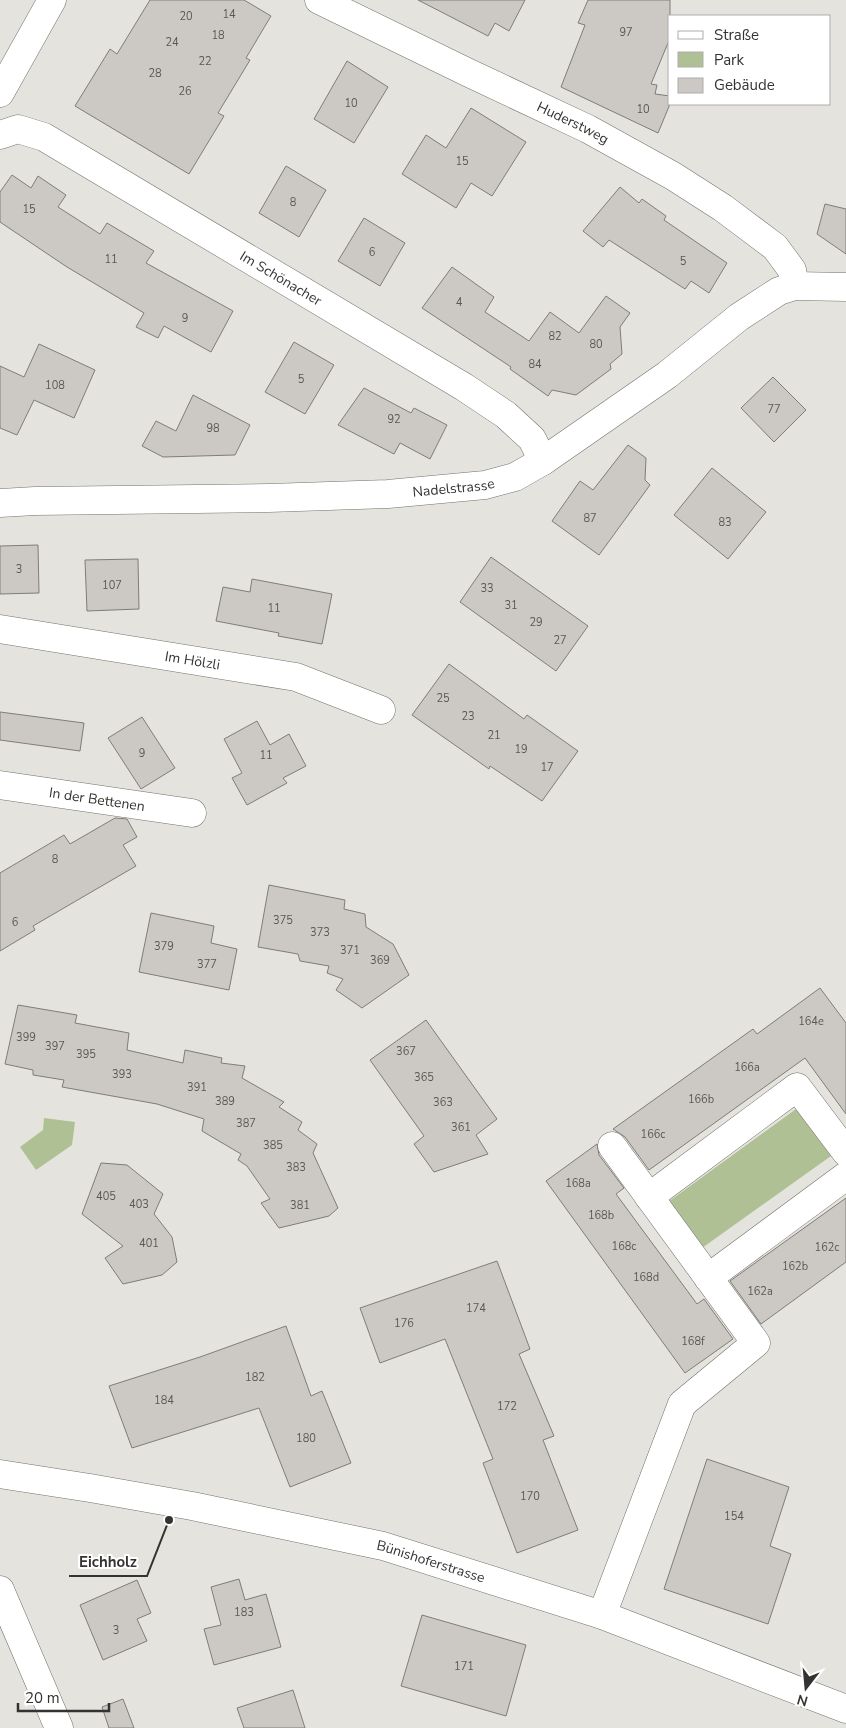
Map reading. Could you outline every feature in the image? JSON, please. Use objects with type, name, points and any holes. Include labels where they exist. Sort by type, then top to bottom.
[{"type":"street","points":[[0,93],[52,0]]},
{"type":"street","name":"Huderstweg","points":[[319,0],[469,74],[588,129],[672,176],[722,208],[775,247],[792,270],[795,286]]},
{"type":"street","name":"Im Schönacher","points":[[0,134],[18,129],[44,137],[456,382],[506,415],[532,439],[543,462]]},
{"type":"street","name":"Nadelstrasse","points":[[0,503],[388,494],[485,485],[515,477],[543,462],[667,375],[739,317],[779,291],[795,286],[846,287]]},
{"type":"street","name":"Im Hölzli","points":[[0,629],[296,677],[381,710]]},
{"type":"street","name":"In der Bettenen","points":[[0,785],[192,813]]},
{"type":"street","points":[[649,1197],[797,1087],[846,1152]]},
{"type":"street","points":[[602,1615],[682,1404],[756,1344],[612,1146]]},
{"type":"street","points":[[708,1278],[846,1176]]},
{"type":"street","name":"Bünishoferstrasse","points":[[0,1474],[192,1506],[383,1546],[602,1615],[846,1709]]},
{"type":"street","points":[[0,1590],[59,1728]]},
{"type":"green space","points":[[796,1109],[831,1156],[702,1248],[668,1202]]},
{"type":"green space","points":[[44,1118],[75,1122],[72,1145],[36,1170],[20,1147],[43,1130]]},
{"type":"building","points":[[150,0],[244,0],[271,16],[246,58],[250,60],[218,113],[224,116],[189,174],[75,106],[110,49],[117,54]]},
{"type":"building","points":[[418,0],[525,0],[509,31],[495,23],[488,36]]},
{"type":"building","points":[[588,0],[670,0],[668,43],[651,84],[657,85],[655,94],[668,96],[668,105],[670,105],[658,133],[561,87],[585,25],[578,23]]},
{"type":"building","points":[[347,61],[388,87],[354,143],[314,119]]},
{"type":"building","points":[[471,108],[526,142],[492,196],[471,183],[456,208],[402,174],[426,135],[446,148]]},
{"type":"building","points":[[286,166],[326,190],[299,237],[259,213]]},
{"type":"building","points":[[12,175],[31,188],[38,176],[66,195],[58,207],[100,234],[107,223],[154,251],[146,263],[233,311],[211,352],[164,326],[158,338],[136,327],[144,313],[67,267],[0,222],[0,192]]},
{"type":"building","points":[[620,187],[639,203],[642,199],[666,216],[664,220],[727,263],[709,293],[691,281],[685,289],[609,240],[603,247],[583,231]]},
{"type":"building","points":[[825,204],[846,209],[846,254],[817,234]]},
{"type":"building","points":[[364,218],[405,243],[380,286],[338,261]]},
{"type":"building","points":[[452,267],[494,297],[485,312],[529,341],[550,312],[579,333],[606,296],[630,313],[620,327],[622,354],[610,364],[611,369],[576,395],[552,390],[548,396],[510,369],[511,367],[422,308]]},
{"type":"building","points":[[294,342],[334,365],[305,414],[265,392]]},
{"type":"building","points":[[39,344],[95,370],[74,418],[34,400],[17,435],[0,428],[0,366],[24,377]]},
{"type":"building","points":[[773,377],[806,410],[774,442],[741,408]]},
{"type":"building","points":[[364,388],[411,413],[414,408],[447,425],[430,459],[400,443],[394,454],[338,425]]},
{"type":"building","points":[[193,395],[250,425],[235,455],[163,457],[142,446],[156,421],[176,431]]},
{"type":"building","points":[[628,445],[646,458],[645,480],[650,485],[599,555],[552,521],[580,481],[593,490]]},
{"type":"building","points":[[712,468],[766,512],[728,559],[674,515]]},
{"type":"building","points":[[38,545],[39,593],[0,594],[0,546]]},
{"type":"building","points":[[491,557],[588,626],[556,671],[460,602]]},
{"type":"building","points":[[138,559],[139,609],[87,611],[85,560]]},
{"type":"building","points":[[252,579],[332,594],[322,644],[278,636],[279,633],[216,621],[223,587],[250,592]]},
{"type":"building","points":[[449,664],[524,719],[527,715],[578,751],[542,801],[490,766],[489,769],[412,715]]},
{"type":"building","points":[[0,712],[84,723],[80,751],[0,740]]},
{"type":"building","points":[[142,717],[175,768],[141,789],[108,738]]},
{"type":"building","points":[[257,721],[270,745],[289,734],[306,766],[283,778],[287,783],[247,805],[232,778],[242,773],[224,739]]},
{"type":"building","points":[[115,818],[127,819],[137,837],[123,845],[136,866],[33,926],[35,930],[0,951],[0,873],[64,835],[70,844]]},
{"type":"building","points":[[269,885],[345,900],[344,909],[365,914],[366,927],[393,944],[409,975],[362,1008],[336,990],[343,979],[327,973],[329,966],[300,961],[298,954],[258,947]]},
{"type":"building","points":[[151,913],[214,926],[211,943],[237,949],[229,990],[139,972]]},
{"type":"building","points":[[820,988],[846,1023],[846,1114],[805,1058],[649,1170],[625,1137],[613,1129],[753,1029],[757,1034]]},
{"type":"building","points":[[18,1005],[77,1015],[75,1023],[129,1033],[127,1050],[183,1063],[185,1050],[222,1058],[221,1063],[245,1066],[242,1078],[284,1102],[279,1107],[302,1122],[298,1130],[317,1144],[313,1153],[338,1208],[329,1216],[279,1228],[261,1203],[270,1199],[247,1166],[238,1160],[241,1154],[202,1131],[204,1119],[157,1104],[62,1087],[64,1080],[33,1075],[33,1070],[5,1064]]},
{"type":"building","points":[[426,1020],[497,1119],[476,1135],[488,1154],[434,1172],[414,1144],[424,1136],[370,1060]]},
{"type":"building","points":[[597,1144],[599,1155],[624,1188],[616,1194],[697,1304],[704,1299],[733,1339],[685,1373],[546,1181]]},
{"type":"building","points":[[101,1163],[127,1165],[163,1194],[154,1214],[172,1237],[177,1262],[162,1275],[123,1284],[105,1258],[123,1246],[82,1214]]},
{"type":"building","points":[[846,1198],[846,1262],[761,1324],[730,1281]]},
{"type":"building","points":[[497,1261],[530,1349],[519,1354],[554,1436],[543,1440],[578,1530],[517,1553],[483,1463],[493,1459],[445,1339],[380,1363],[360,1308]]},
{"type":"building","points":[[286,1326],[311,1396],[322,1391],[351,1463],[290,1487],[259,1408],[132,1448],[109,1386],[200,1357]]},
{"type":"building","points":[[707,1459],[789,1487],[770,1546],[791,1554],[768,1624],[664,1589]]},
{"type":"building","points":[[239,1579],[245,1600],[266,1594],[281,1647],[214,1665],[204,1629],[221,1625],[211,1587]]},
{"type":"building","points":[[137,1580],[151,1613],[137,1619],[147,1641],[103,1660],[80,1605]]},
{"type":"building","points":[[422,1615],[526,1645],[506,1716],[401,1686]]},
{"type":"building","points":[[293,1690],[305,1728],[244,1728],[237,1708]]},
{"type":"building","points":[[123,1699],[134,1728],[109,1728],[102,1707]]},
{"type":"place","name":"Eichholz","points":[[169,1520]]}]
